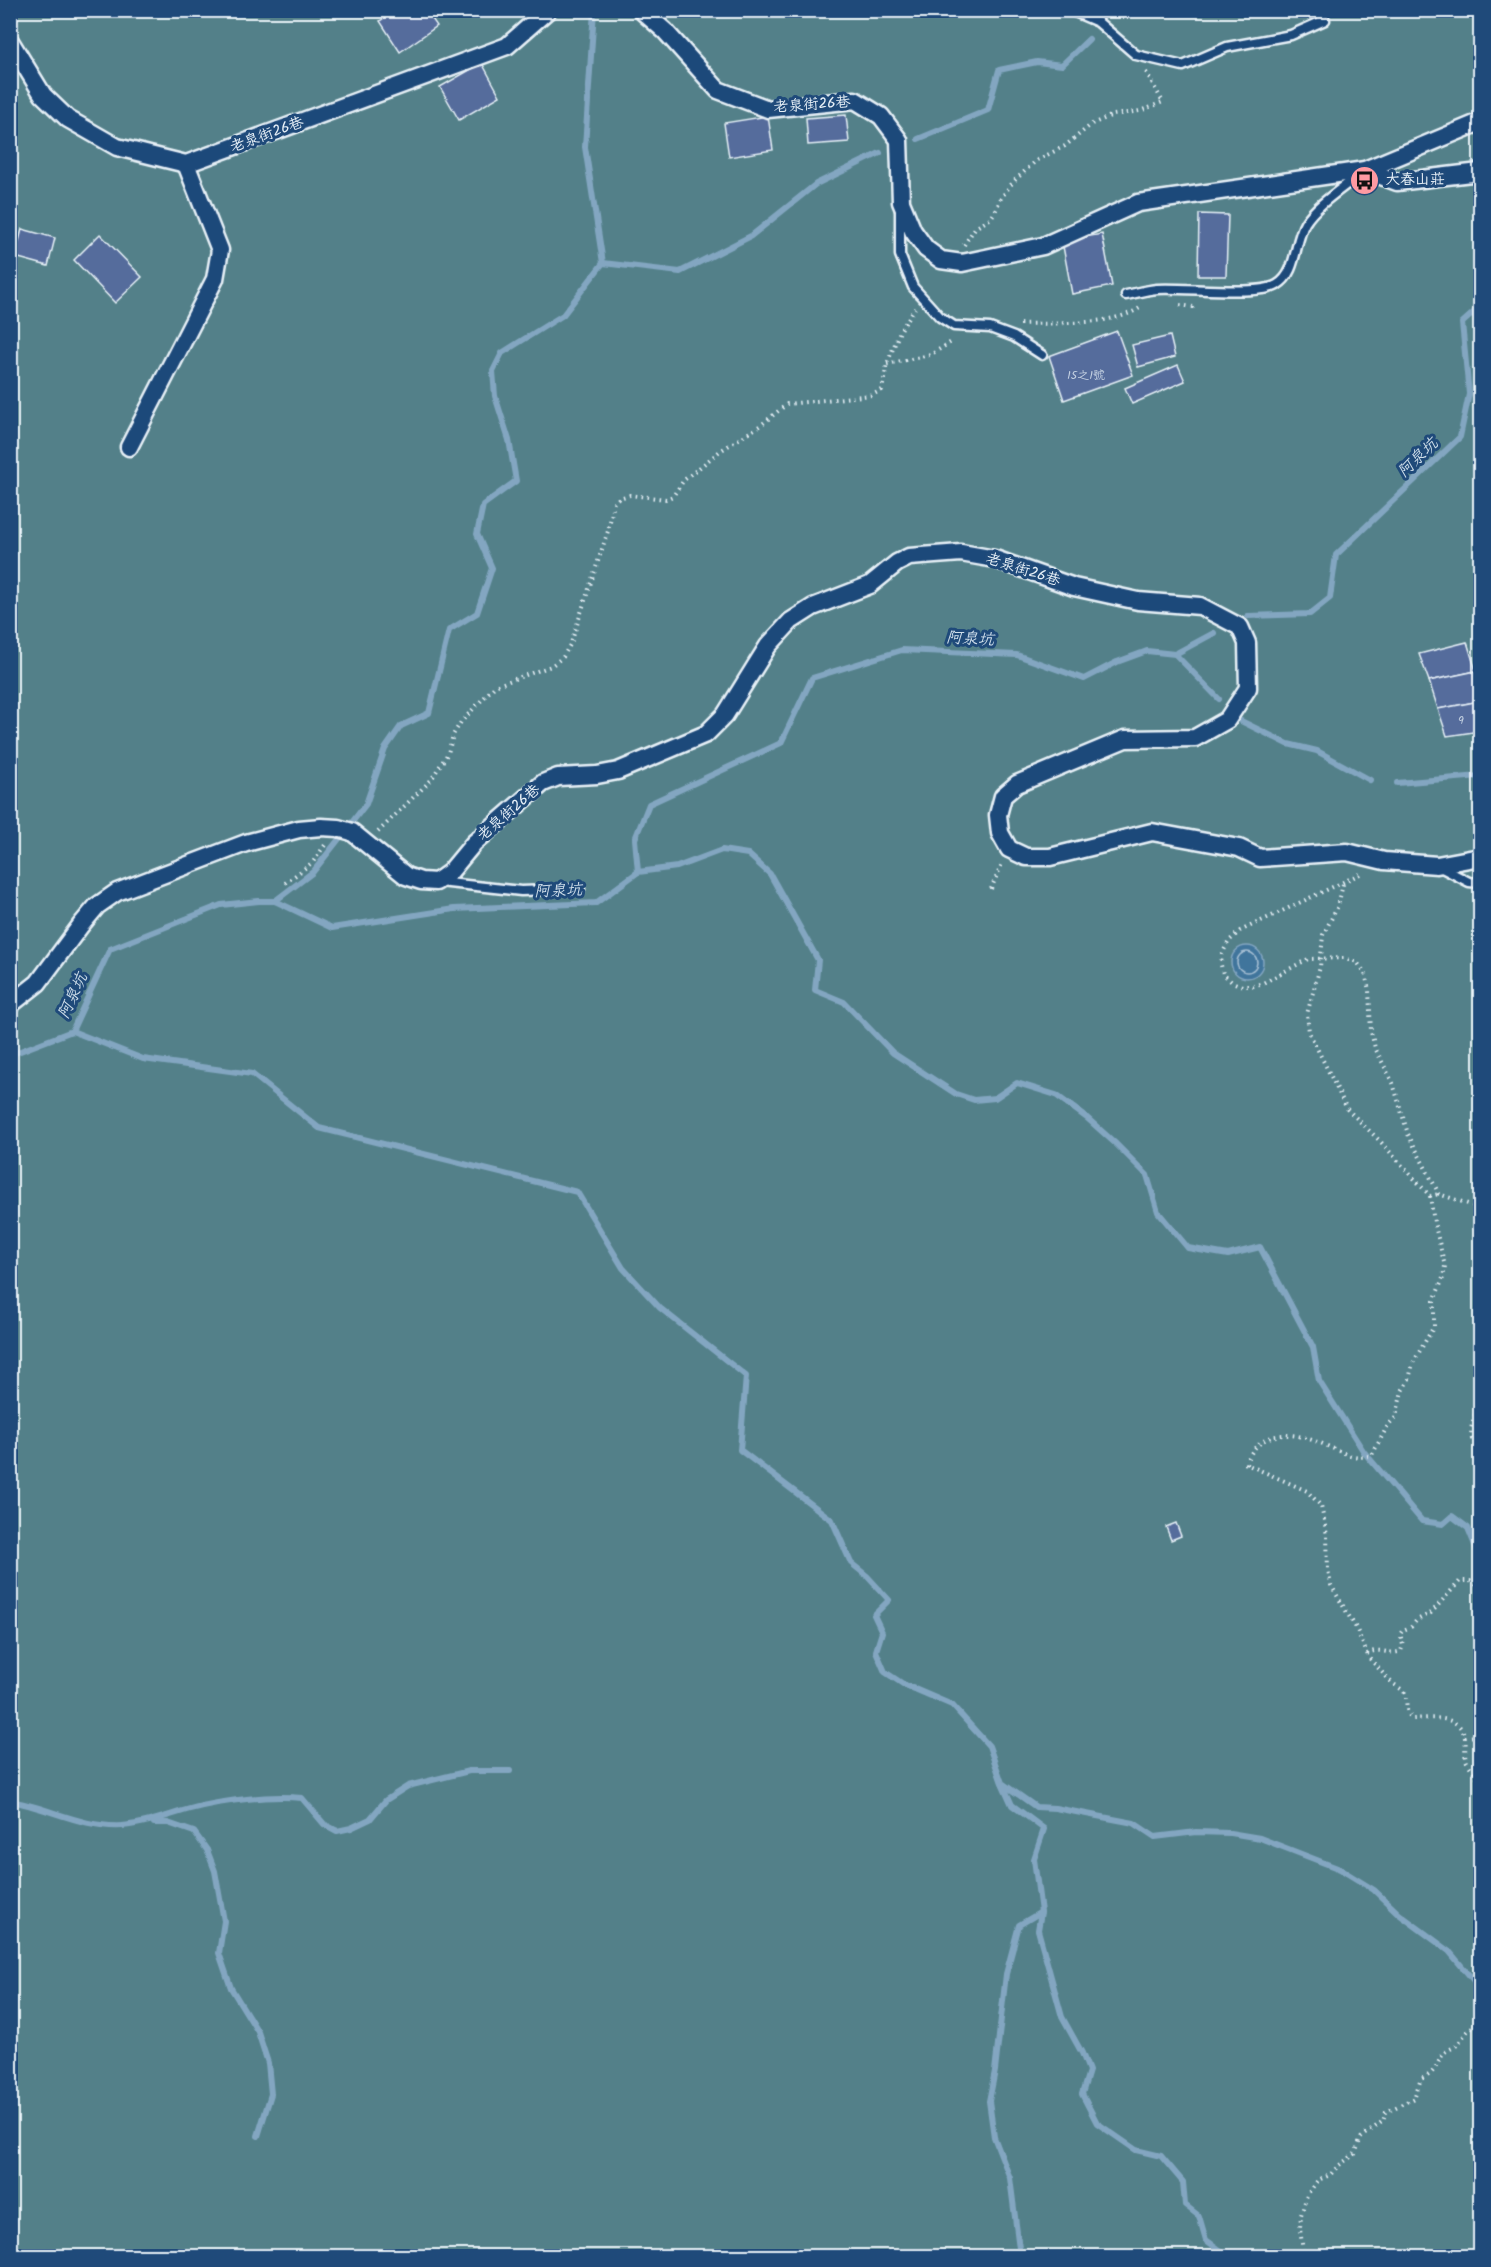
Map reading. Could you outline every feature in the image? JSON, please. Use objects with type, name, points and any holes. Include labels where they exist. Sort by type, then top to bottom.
[{"type":"street","name":"老泉街26巷","points":[[186,164],[507,46],[548,10]]},
{"type":"street","name":"老泉街26巷","points":[[641,10],[665,31],[718,90],[768,109],[855,100],[881,116],[899,140],[901,202],[913,231],[926,249],[941,260]]},
{"type":"street","points":[[10,41],[43,95],[68,119],[117,147],[186,164],[220,250],[214,279],[129,447]]},
{"type":"street","points":[[941,260],[962,263],[1043,246],[1138,203],[1365,170],[1480,122]]},
{"type":"street","points":[[1365,170],[1397,182],[1480,172]]},
{"type":"street","name":"老泉街26巷","points":[[436,882],[450,872],[474,843],[543,783],[558,777],[597,775],[618,771],[706,734],[725,715],[768,646],[791,621],[813,607],[870,585],[897,563],[909,557],[961,553],[995,559],[1074,587],[1138,601],[1200,606],[1240,627],[1247,643],[1248,688],[1227,720],[1195,738],[1125,739],[1017,784],[1003,796],[998,815],[1000,833],[1009,849]]},
{"type":"street","points":[[10,1005],[38,984],[97,906],[117,892],[246,843],[298,829],[321,826],[338,828],[352,832],[406,876],[420,881],[436,882]]},
{"type":"street","points":[[1009,849],[1026,857],[1050,857],[1152,832],[1239,848],[1260,858],[1347,852],[1384,861],[1437,865],[1480,857]]},
{"type":"lane","points":[[1002,12],[1013,10]]},
{"type":"lane","points":[[1070,10],[1098,22],[1136,55],[1183,66],[1227,47],[1291,35],[1325,20],[1316,10]]},
{"type":"lane","points":[[1126,295],[1156,289],[1241,290],[1268,289],[1278,285],[1286,278],[1291,267],[1299,235],[1306,221],[1365,170]]},
{"type":"lane","points":[[901,202],[900,255],[913,287],[940,317],[954,326],[990,328],[1014,337],[1042,355]]},
{"type":"lane","points":[[1437,865],[1469,882],[1480,883]]},
{"type":"lane","points":[[436,882],[521,891],[580,889]]},
{"type":"path","points":[[941,260],[965,244],[975,228],[990,219],[1000,198],[1013,182],[1037,160],[1065,146],[1092,124],[1113,115],[1140,111],[1163,102],[1136,55]]},
{"type":"path","points":[[369,845],[380,829],[431,780],[448,753],[453,735],[460,722],[495,686],[550,666],[563,657],[571,643],[608,531],[614,503],[619,498],[630,495],[666,499],[673,496],[684,480],[711,458],[761,425],[787,404],[872,395],[882,390],[886,379],[887,364],[900,331],[919,302],[913,287]]},
{"type":"path","points":[[990,328],[1013,324],[1116,319],[1134,313],[1146,304]]},
{"type":"path","points":[[1176,304],[1193,307]]},
{"type":"path","points":[[887,364],[930,356],[952,341],[960,340]]},
{"type":"path","points":[[285,883],[313,862],[338,828]]},
{"type":"path","points":[[991,889],[1009,849]]},
{"type":"path","points":[[1384,861],[1343,884],[1240,931],[1229,941],[1222,954],[1221,965],[1223,974],[1232,982],[1242,986],[1253,986],[1308,959],[1344,958],[1357,962],[1365,973],[1369,990],[1371,1032],[1375,1048],[1393,1083],[1408,1134],[1439,1194]]},
{"type":"path","points":[[1343,884],[1338,906],[1325,928],[1321,958],[1307,1014],[1309,1032],[1347,1109],[1430,1196],[1445,1266],[1443,1278],[1434,1301],[1434,1326],[1413,1364],[1409,1379],[1402,1391],[1396,1417],[1388,1425],[1372,1455],[1364,1458],[1330,1448],[1315,1440],[1283,1435],[1268,1437],[1258,1443],[1246,1464],[1307,1491],[1321,1506],[1327,1535],[1331,1585],[1356,1628],[1367,1654],[1392,1683],[1404,1691],[1408,1715],[1413,1719],[1434,1716],[1447,1719],[1459,1728],[1466,1737],[1464,1753],[1467,1761],[1480,1781]]},
{"type":"path","points":[[1430,1196],[1439,1194],[1480,1208]]},
{"type":"path","points":[[1480,1385],[1479,1402],[1471,1434],[1472,1439],[1480,1444]]},
{"type":"path","points":[[1367,1654],[1378,1650],[1392,1653],[1401,1650],[1402,1630],[1411,1627],[1417,1620],[1431,1613],[1460,1581],[1470,1581],[1480,1587]]},
{"type":"path","points":[[1466,1737],[1480,1736]]},
{"type":"path","points":[[1301,2256],[1303,2251],[1301,2215],[1307,2195],[1314,2184],[1330,2175],[1355,2154],[1360,2138],[1383,2121],[1386,2112],[1414,2098],[1421,2079],[1430,2076],[1444,2054],[1475,2025],[1480,2024]]},
{"type":"green space","points":[[11,11],[1480,11],[1480,2256],[11,2256]]},
{"type":"water","points":[[1247,946],[1258,951],[1263,962],[1258,973],[1247,978],[1236,973],[1231,962],[1236,951]]},
{"type":"building","points":[[395,10],[426,10],[437,26],[400,52],[380,21]]},
{"type":"building","points":[[482,63],[500,96],[459,120],[440,87]]},
{"type":"building","points":[[846,115],[849,142],[808,145],[806,118]]},
{"type":"building","points":[[768,116],[773,150],[729,157],[724,123]]},
{"type":"building","points":[[1199,214],[1228,215],[1226,276],[1198,276]]},
{"type":"building","points":[[22,229],[55,238],[48,266],[15,257]]},
{"type":"building","points":[[100,234],[142,277],[115,303],[74,260]]},
{"type":"building","points":[[1102,234],[1112,286],[1072,294],[1062,241]]},
{"type":"building","points":[[1117,331],[1133,375],[1064,400],[1049,356]]},
{"type":"building","points":[[1170,336],[1175,357],[1138,367],[1132,345]]},
{"type":"building","points":[[1178,365],[1185,381],[1132,404],[1125,388]]},
{"type":"building","points":[[1467,642],[1476,671],[1429,681],[1419,654]]},
{"type":"building","points":[[1476,671],[1480,687],[1480,701],[1438,709],[1429,681]]},
{"type":"building","points":[[1480,701],[1480,731],[1447,736],[1438,709]]},
{"type":"building","points":[[1176,1523],[1181,1536],[1171,1540],[1166,1527]]},
{"type":"waterway","points":[[353,821],[366,804],[385,749],[401,726],[429,713],[449,630],[477,613],[492,568],[477,534],[483,505],[516,481],[509,440],[495,396],[493,371],[502,353],[563,315],[603,263],[585,147],[594,10]]},
{"type":"waterway","points":[[918,139],[988,110],[999,70],[1037,62],[1062,65],[1089,39]]},
{"type":"waterway","points":[[603,263],[680,272],[751,236],[816,184],[880,153]]},
{"type":"waterway","name":"阿泉坑","points":[[1248,616],[1310,614],[1330,598],[1336,555],[1460,437],[1469,394],[1462,323],[1480,307]]},
{"type":"waterway","name":"阿泉坑","points":[[10,1055],[72,1031],[110,949],[221,905],[275,901],[332,928],[454,909],[596,903],[638,872],[635,839],[649,804],[781,743],[812,678],[902,650],[1017,655],[1084,679],[1117,662],[1147,651],[1175,654],[1214,633]]},
{"type":"waterway","points":[[1175,654],[1219,699]]},
{"type":"waterway","points":[[1241,721],[1288,744],[1317,751],[1370,780]]},
{"type":"waterway","points":[[1397,783],[1480,776]]},
{"type":"waterway","points":[[275,901],[313,872],[339,839]]},
{"type":"waterway","points":[[638,872],[677,867],[722,850],[748,854],[770,874],[818,960],[815,990],[844,1002],[893,1053],[956,1094],[974,1100],[995,1098],[1017,1083],[1056,1095],[1087,1118],[1147,1175],[1158,1212],[1188,1248],[1228,1255],[1260,1247],[1313,1347],[1319,1381],[1364,1452],[1422,1521],[1443,1524],[1452,1516],[1468,1528],[1480,1553]]},
{"type":"waterway","points":[[72,1031],[143,1059],[252,1074],[319,1128],[577,1192],[623,1268],[660,1308],[746,1376],[740,1450],[832,1520],[851,1563],[867,1576],[889,1600],[874,1615],[882,1632],[876,1651],[885,1672],[903,1684],[952,1705],[989,1746],[1002,1783],[1036,1807],[1055,1808],[1134,1823],[1155,1837],[1196,1832],[1230,1833],[1260,1838],[1340,1869],[1374,1890],[1399,1914],[1449,1951],[1480,1988]]},
{"type":"waterway","points":[[10,1801],[79,1821],[122,1826],[226,1802],[265,1798],[302,1798],[324,1824],[337,1831],[351,1828],[370,1819],[386,1800],[408,1786],[469,1771],[510,1771]]},
{"type":"waterway","points":[[1003,1785],[1012,1805],[1044,1829],[1034,1859],[1041,1912],[1038,1930],[1062,2017],[1089,2071],[1082,2094],[1097,2123],[1136,2150],[1161,2156],[1183,2182],[1185,2205],[1199,2216],[1206,2240],[1228,2256]]},
{"type":"waterway","points":[[154,1823],[168,1823],[194,1832],[207,1850],[215,1871],[224,1921],[219,1953],[231,1988],[258,2032],[268,2063],[271,2094],[258,2136]]},
{"type":"waterway","points":[[1020,2256],[1010,2178],[994,2137],[989,2101],[995,2071],[1006,1974],[1019,1925],[1041,1912]]},
{"type":"place","name":"大春山莊","points":[[1364,180]]}]
